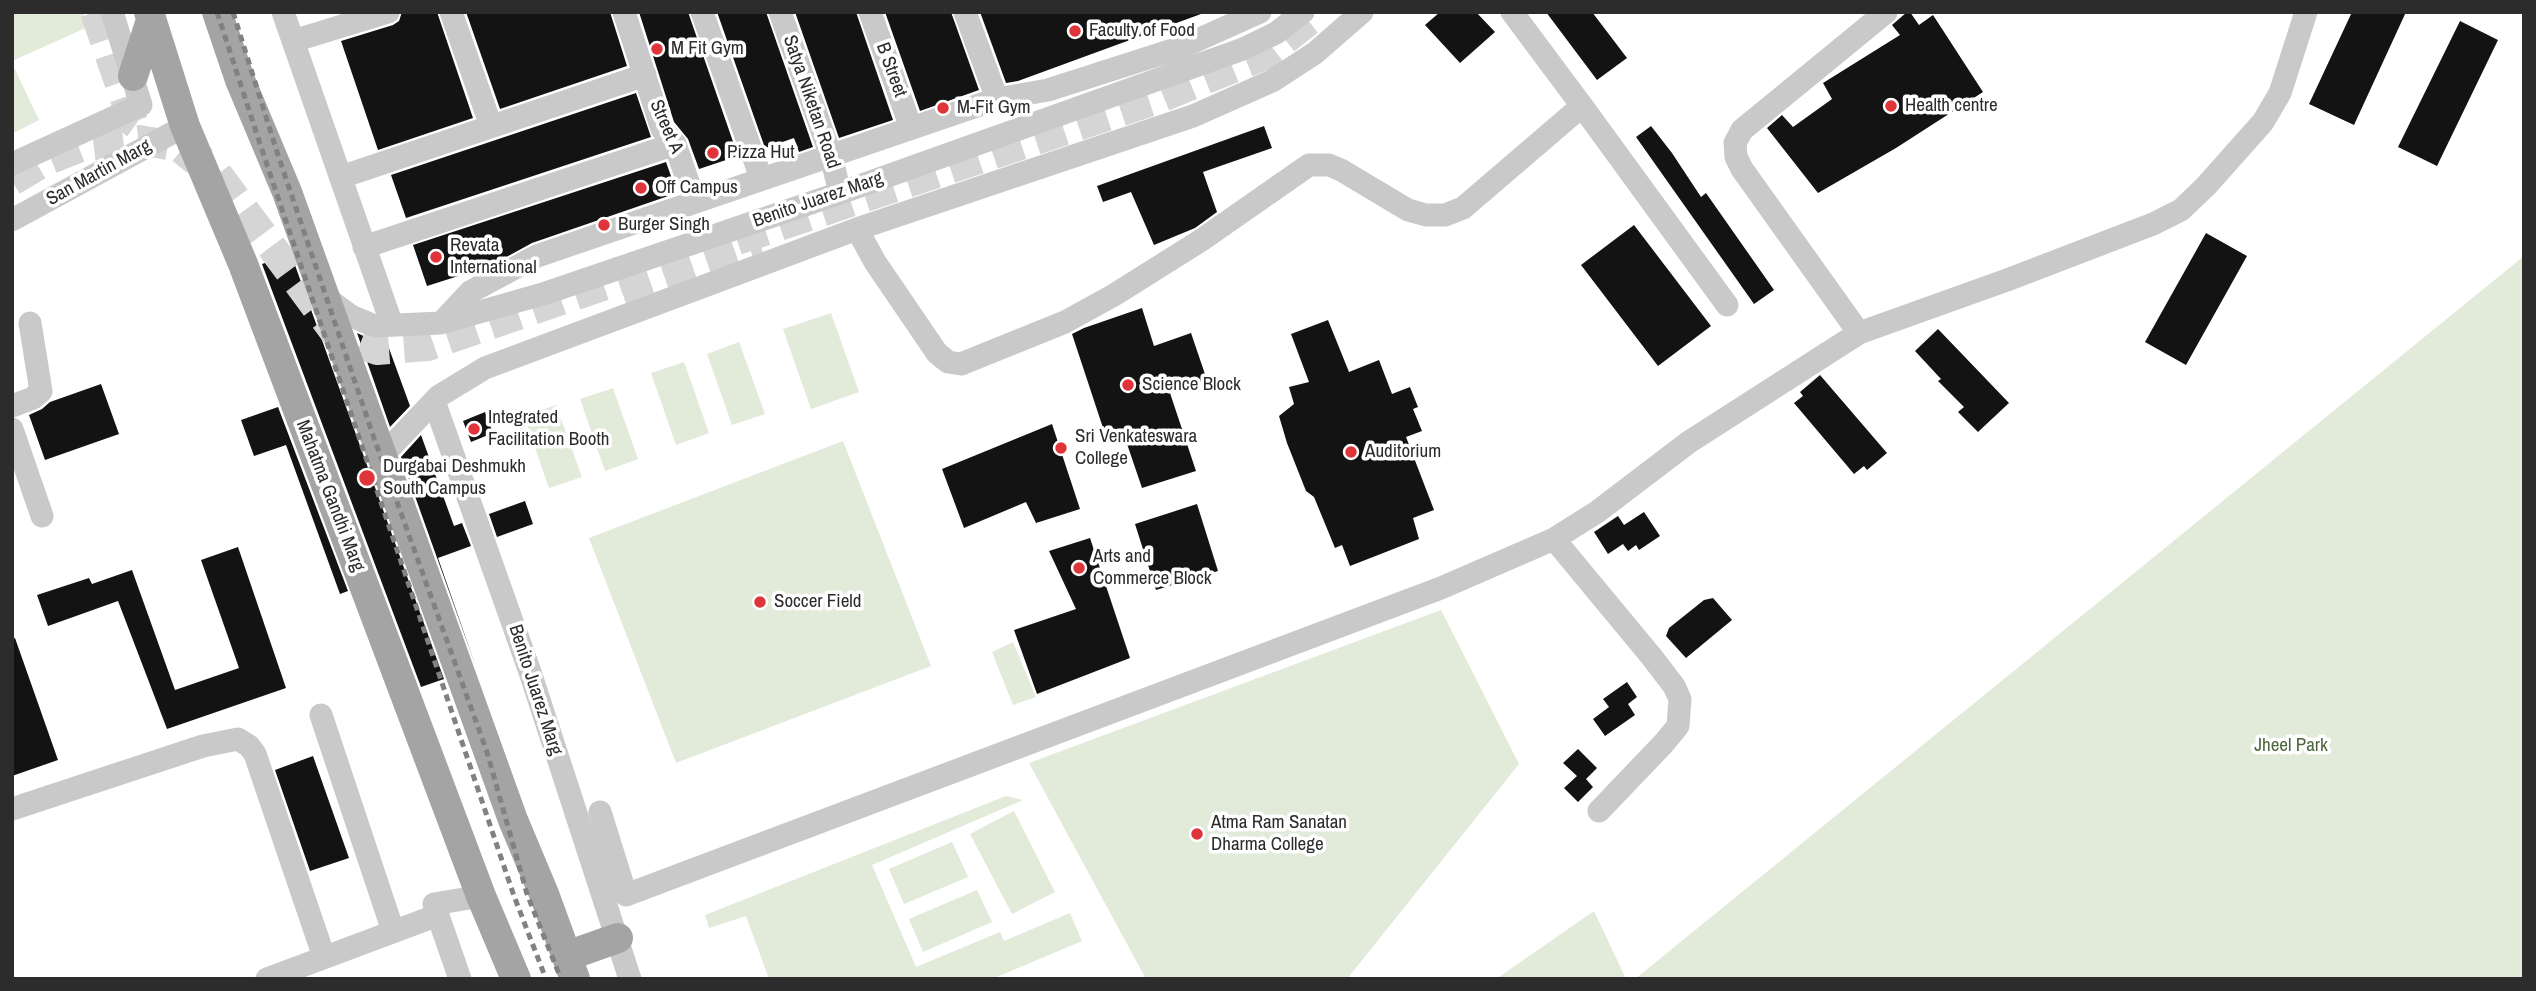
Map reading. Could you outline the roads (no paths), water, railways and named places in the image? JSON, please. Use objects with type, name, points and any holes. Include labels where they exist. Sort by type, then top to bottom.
[{"type":"main road","points":[[217,12],[240,80],[287,192],[513,820],[571,967],[618,938]]},
{"type":"main road","points":[[133,76],[150,16]]},
{"type":"main road","name":"Mahatma Gandhi Marg","points":[[150,16],[185,126],[243,264],[481,895],[516,979]]},
{"type":"street","points":[[112,12],[133,76]]},
{"type":"street","points":[[283,12],[392,325]]},
{"type":"street","points":[[293,41],[388,12]]},
{"type":"street","points":[[451,12],[491,126]]},
{"type":"street","name":"Street A","points":[[624,12],[663,129],[675,144],[695,202]]},
{"type":"street","points":[[702,12],[761,178]]},
{"type":"street","name":"Satya Niketan Road","points":[[780,12],[831,156],[840,193]]},
{"type":"street","name":"B Street","points":[[870,12],[911,128]]},
{"type":"street","points":[[965,12],[997,99]]},
{"type":"street","points":[[442,323],[470,292],[537,256],[997,99],[1048,89],[1182,47],[1260,12]]},
{"type":"street","points":[[381,457],[434,401],[485,368],[858,229],[1193,116],[1272,81],[1315,53],[1362,12]]},
{"type":"street","points":[[1512,12],[1727,305]]},
{"type":"street","points":[[1859,333],[1742,169],[1736,157],[1735,143],[1742,130],[1885,12]]},
{"type":"street","points":[[600,812],[626,895],[1441,588],[1554,540],[1597,512],[1689,442],[1859,333],[2031,271],[2153,224],[2181,210],[2263,122],[2280,93],[2306,12]]},
{"type":"street","name":"Benito Juarez Marg","points":[[325,296],[351,316],[375,326],[442,323],[546,293],[840,193],[1243,49],[1276,33],[1301,13]]},
{"type":"street","points":[[341,177],[645,75]]},
{"type":"street","name":"San Martin Marg","points":[[12,164],[141,105],[133,76]]},
{"type":"street","points":[[858,229],[875,262],[937,353],[948,362],[961,364],[1065,322],[1114,295],[1200,241],[1309,165],[1329,165],[1341,170],[1408,210],[1426,215],[1445,215],[1463,208],[1582,106]]},
{"type":"street","name":"San Martin Marg","points":[[12,220],[185,126]]},
{"type":"street","points":[[364,247],[675,144]]},
{"type":"street","points":[[537,256],[546,293]]},
{"type":"street","points":[[12,406],[33,398],[41,391],[30,323]]},
{"type":"street","name":"Benito Juarez Marg","points":[[434,401],[530,672],[630,979]]},
{"type":"street","points":[[12,429],[41,516]]},
{"type":"street","points":[[1554,540],[1651,656],[1674,686],[1680,699],[1678,726],[1598,811]]},
{"type":"street","points":[[321,715],[393,931]]},
{"type":"street","points":[[12,809],[203,746],[238,739],[255,754],[324,957]]},
{"type":"street","points":[[460,979],[434,904],[481,895]]},
{"type":"street","points":[[267,979],[438,915]]},
{"type":"tunnel","points":[[95,12],[133,122],[147,132]]},
{"type":"tunnel","points":[[737,240],[1155,100],[1265,55],[1320,12]]},
{"type":"tunnel","points":[[12,181],[45,161],[81,147],[139,140],[179,147],[194,159],[210,164],[337,335],[377,350],[428,346],[637,274]]},
{"type":"tunnel","points":[[621,289],[759,241]]},
{"type":"railway","points":[[217,12],[514,896],[546,979]]},
{"type":"railway","points":[[233,12],[278,155],[374,438],[487,752],[527,894],[561,979]]},
{"type":"place","name":"Faculty of Food","points":[[1075,31]]},
{"type":"place","name":"M Fit Gym","points":[[657,49]]},
{"type":"place","name":"Health centre","points":[[1891,106]]},
{"type":"place","name":"M-Fit Gym","points":[[943,108]]},
{"type":"place","name":"Pizza Hut","points":[[713,153]]},
{"type":"place","name":"Off Campus","points":[[641,188]]},
{"type":"place","name":"Burger Singh","points":[[604,225]]},
{"type":"place","name":"Revata International","points":[[436,257]]},
{"type":"place","name":"Science Block","points":[[1128,385]]},
{"type":"place","name":"Integrated Facilitation Booth","points":[[474,429]]},
{"type":"place","name":"Sri Venkateswara College","points":[[1061,448]]},
{"type":"place","name":"Auditorium","points":[[1351,452]]},
{"type":"place","name":"Durgabai Deshmukh South Campus","points":[[367,478]]},
{"type":"place","name":"Arts and Commerce Block","points":[[1079,568]]},
{"type":"place","name":"Soccer Field","points":[[760,602]]},
{"type":"place","name":"Atma Ram Sanatan Dharma College","points":[[1197,834]]},
{"type":"park label","name":"Jheel Park","points":[[2291,746]]}]
